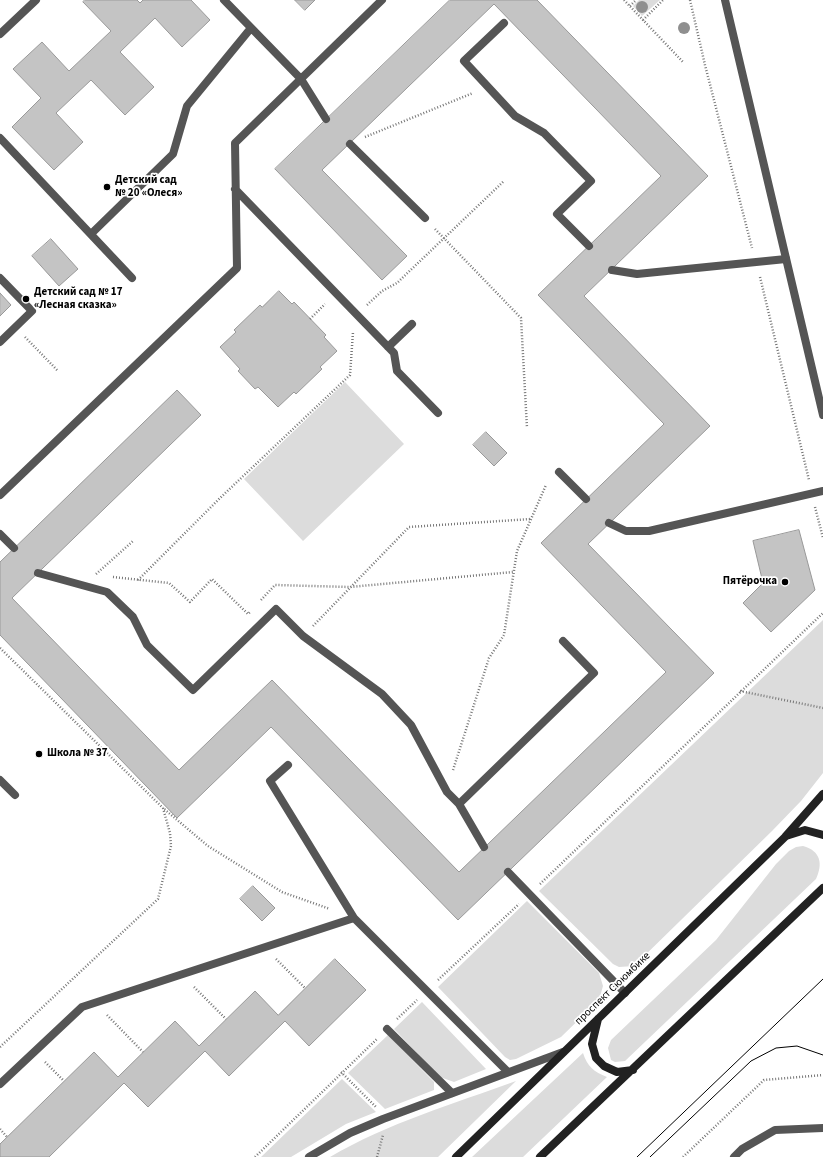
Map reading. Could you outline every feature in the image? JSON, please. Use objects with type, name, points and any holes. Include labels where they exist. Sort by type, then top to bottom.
[{"type":"main road","name":"проспект Сююмбике","points":[[456,1157],[785,837],[823,794]]},
{"type":"main road","points":[[785,837],[805,830],[823,835]]},
{"type":"main road","points":[[540,1157],[822,889]]},
{"type":"main road","points":[[598,1019],[592,1044],[596,1058],[604,1066],[618,1072],[633,1070]]},
{"type":"street","points":[[0,34],[36,0]]},
{"type":"street","points":[[224,0],[301,79],[326,120]]},
{"type":"street","points":[[0,495],[237,268],[235,143],[382,0]]},
{"type":"street","points":[[725,0],[823,415]]},
{"type":"street","points":[[504,23],[464,62],[515,116],[544,133],[591,181],[557,214],[589,246]]},
{"type":"street","points":[[91,234],[173,154],[187,106],[251,28]]},
{"type":"street","points":[[0,138],[132,278]]},
{"type":"street","points":[[350,144],[425,218]]},
{"type":"street","points":[[235,189],[388,346],[394,353],[397,371],[438,413]]},
{"type":"street","points":[[612,270],[637,274],[786,259]]},
{"type":"street","points":[[0,278],[32,311],[0,342]]},
{"type":"street","points":[[388,346],[412,324]]},
{"type":"street","points":[[559,472],[586,499]]},
{"type":"street","points":[[609,523],[626,531],[649,531],[823,491]]},
{"type":"street","points":[[0,534],[14,548]]},
{"type":"street","points":[[38,573],[107,592],[133,617],[147,645],[193,690],[276,609],[303,636],[382,694],[411,724],[447,792],[459,804],[484,847]]},
{"type":"street","points":[[459,804],[594,673],[563,640]]},
{"type":"street","points":[[288,764],[270,781],[354,918],[508,1072]]},
{"type":"street","points":[[0,780],[15,795]]},
{"type":"street","points":[[508,872],[625,993]]},
{"type":"street","points":[[0,1084],[82,1007],[354,918]]},
{"type":"street","points":[[387,1029],[452,1094]]},
{"type":"street","points":[[309,1157],[350,1133],[563,1052]]},
{"type":"street","points":[[734,1157],[742,1149],[775,1130],[823,1128]]},
{"type":"path","points":[[624,0],[683,62]]},
{"type":"path","points":[[630,6],[636,0]]},
{"type":"path","points":[[643,20],[663,0]]},
{"type":"path","points":[[690,0],[705,65],[754,254]]},
{"type":"path","points":[[350,144],[488,87]]},
{"type":"path","points":[[138,580],[219,499],[350,375],[353,318],[382,291],[397,283],[504,181]]},
{"type":"path","points":[[425,218],[521,318],[527,428]]},
{"type":"path","points":[[759,274],[810,484]]},
{"type":"path","points":[[310,319],[336,293]]},
{"type":"path","points":[[15,327],[58,371]]},
{"type":"path","points":[[447,792],[489,658],[504,635],[517,551],[546,484]]},
{"type":"path","points":[[814,502],[823,538]]},
{"type":"path","points":[[303,636],[409,527],[531,519]]},
{"type":"path","points":[[102,576],[95,575],[133,541]]},
{"type":"path","points":[[259,602],[275,585],[350,587],[514,572]]},
{"type":"path","points":[[109,577],[169,582],[190,602],[212,579],[248,614],[254,608]]},
{"type":"path","points":[[0,648],[163,808],[208,846],[282,892],[354,918]]},
{"type":"path","points":[[740,691],[823,708]]},
{"type":"path","points":[[0,1048],[158,899],[171,846],[170,833],[163,808]]},
{"type":"path","points":[[265,947],[305,988]]},
{"type":"path","points":[[183,975],[226,1019]]},
{"type":"path","points":[[94,1003],[143,1052]]},
{"type":"path","points":[[35,1052],[64,1081]]},
{"type":"path","points":[[341,1072],[380,1111]]},
{"type":"path","points":[[683,1157],[764,1080],[823,1075]]},
{"type":"path","points":[[0,1129],[8,1137]]},
{"type":"path","points":[[377,1157],[385,1129]]},
{"type":"shaded area","points":[[639,0],[660,0],[642,16],[633,6]]},
{"type":"shaded area","points":[[345,382],[404,444],[303,541],[244,479]]},
{"type":"shaded area","points":[[823,620],[823,773],[801,801],[772,831],[634,966],[619,967],[613,964],[539,891]]},
{"type":"shaded area","points":[[803,846],[814,851],[819,859],[820,863],[816,879],[625,1061],[615,1062],[611,1060],[608,1048],[611,1040],[716,940],[776,864],[789,851],[796,847]]},
{"type":"shaded area","points":[[527,901],[599,973],[603,986],[599,1000],[561,1037],[516,1059],[510,1060],[505,1057],[438,987]]},
{"type":"shaded area","points":[[422,1002],[486,1069],[454,1082],[440,1077],[394,1029]]},
{"type":"shaded area","points":[[388,1035],[434,1082],[434,1090],[385,1109],[348,1073]]},
{"type":"shaded area","points":[[583,1053],[587,1062],[592,1068],[598,1073],[607,1077],[523,1157],[472,1157]]},
{"type":"shaded area","points":[[342,1079],[376,1112],[346,1124],[291,1157],[261,1157]]},
{"type":"shaded area","points":[[516,1081],[438,1157],[330,1157],[398,1124]]},
{"type":"building","points":[[85,0],[137,0],[140,3],[143,0],[191,0],[210,20],[182,47],[155,18],[120,52],[154,87],[125,115],[91,80],[56,113],[83,142],[54,170],[12,127],[41,98],[13,69],[42,42],[69,71],[111,31],[83,2]]},
{"type":"building","points":[[295,0],[315,0],[305,10]]},
{"type":"building","points":[[450,0],[537,0],[708,176],[584,296],[710,426],[588,544],[714,673],[458,920],[271,727],[177,818],[0,635],[0,562],[177,390],[201,415],[12,598],[179,770],[272,680],[459,872],[666,672],[541,543],[664,424],[538,295],[661,176],[494,4],[322,170],[407,256],[382,280],[275,169]]},
{"type":"building","points":[[51,239],[78,269],[59,286],[32,256]]},
{"type":"building","points":[[279,291],[292,304],[294,302],[326,335],[324,337],[337,351],[320,367],[322,369],[296,394],[294,392],[278,407],[258,387],[255,389],[238,371],[240,369],[220,347],[236,332],[234,330],[260,305],[262,307]]},
{"type":"building","points":[[0,293],[11,305],[0,316]]},
{"type":"building","points":[[486,432],[507,453],[494,466],[473,445]]},
{"type":"building","points":[[799,530],[815,590],[771,632],[743,603],[763,583],[753,541]]},
{"type":"building","points":[[253,886],[275,908],[262,921],[240,899]]},
{"type":"building","points":[[335,959],[366,990],[309,1046],[285,1021],[229,1076],[205,1051],[148,1107],[124,1083],[49,1157],[0,1157],[0,1144],[94,1052],[118,1077],[175,1021],[199,1046],[255,991],[278,1015]]},
{"type":"tram line","points":[[637,1157],[823,979]]},
{"type":"tram line","points":[[650,1157],[751,1061],[776,1048],[797,1046],[823,1055]]},
{"type":"place","name":"Детский сад № 20 «Олеся»","points":[[107,187]]},
{"type":"place","name":"Детский сад № 17 «Лесная сказка»","points":[[26,299]]},
{"type":"place","name":"Пятёрочка","points":[[785,582]]},
{"type":"place","name":"Школа № 37","points":[[39,754]]}]
